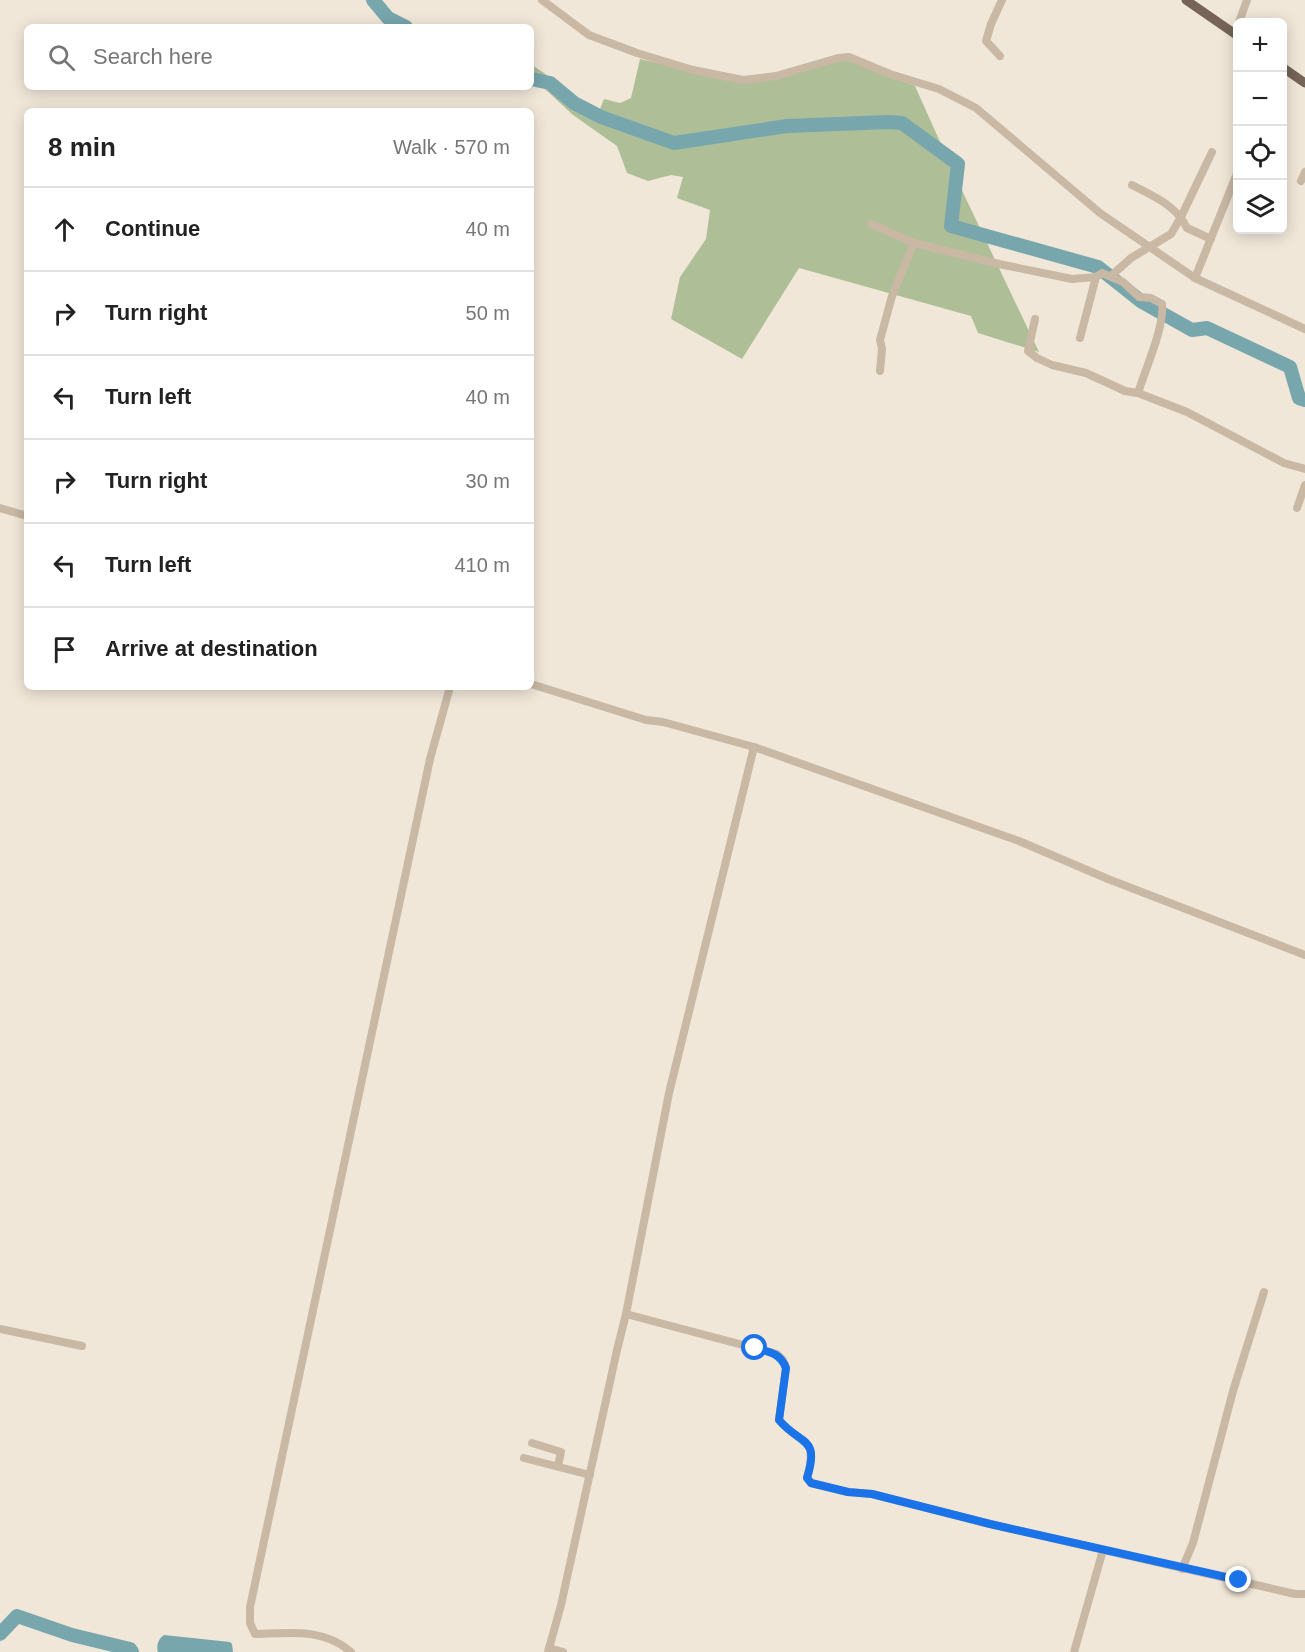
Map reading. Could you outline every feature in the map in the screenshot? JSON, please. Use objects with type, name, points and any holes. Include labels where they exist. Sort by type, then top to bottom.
[{"type":"main road","points":[[1186,0],[1233,29]]},
{"type":"main road","points":[[1287,70],[1305,83]]},
{"type":"street","points":[[542,0],[589,35],[693,70],[743,80],[776,76],[838,58],[849,57],[890,74],[939,89],[976,108],[1100,213],[1195,278],[1305,329]]},
{"type":"street","points":[[1000,56],[986,41],[1002,0]]},
{"type":"street","points":[[1240,18],[1247,0]]},
{"type":"street","points":[[871,224],[914,243],[999,264],[1072,279],[1103,275],[1171,234],[1212,152]]},
{"type":"street","points":[[1301,181],[1305,172]]},
{"type":"street","points":[[1195,278],[1234,180]]},
{"type":"street","points":[[1132,185],[1173,209],[1187,228],[1210,239]]},
{"type":"street","points":[[880,371],[882,349],[880,340],[892,296],[914,243]]},
{"type":"street","points":[[1103,275],[1123,282],[1139,297],[1151,298],[1162,304],[1162,314],[1138,393]]},
{"type":"street","points":[[1080,338],[1103,275]]},
{"type":"street","points":[[1035,319],[1028,351],[1037,358],[1052,365],[1086,373],[1125,392],[1138,393],[1187,412],[1284,463],[1305,470]]},
{"type":"street","points":[[1297,508],[1305,485]]},
{"type":"street","points":[[0,508],[24,515]]},
{"type":"street","points":[[534,685],[646,720],[663,722],[754,747],[1019,841],[1108,879],[1305,955]]},
{"type":"street","points":[[351,1652],[339,1641],[323,1635],[255,1634],[250,1623],[250,1607],[430,759],[449,690]]},
{"type":"street","points":[[563,1652],[549,1650],[626,1314],[669,1093],[754,747]]},
{"type":"street","points":[[1182,1569],[1193,1543],[1233,1391],[1264,1292]]},
{"type":"street","points":[[626,1314],[777,1354],[783,1360],[786,1368],[779,1420],[811,1449],[812,1459],[807,1478],[811,1483],[848,1492],[872,1494],[1182,1569],[1220,1575],[1295,1594],[1305,1594]]},
{"type":"street","points":[[0,1329],[82,1346]]},
{"type":"street","points":[[532,1443],[561,1452],[558,1466]]},
{"type":"street","points":[[524,1458],[590,1475]]},
{"type":"street","points":[[1074,1652],[1103,1550]]},
{"type":"green space","points":[[640,59],[744,82],[848,59],[915,86],[1039,352],[978,333],[971,316],[799,268],[742,359],[671,319],[680,277],[706,239],[710,210],[677,198],[683,177],[671,175],[648,181],[627,173],[617,146],[573,115],[534,79],[534,67],[580,103],[598,114],[604,99],[620,103],[631,98]]},
{"type":"water","points":[[164,1635],[230,1642],[233,1652],[158,1652],[158,1643]]},
{"type":"waterway","points":[[373,0],[388,18],[400,24]]},
{"type":"waterway","points":[[534,80],[550,83],[574,103],[601,117],[674,143],[787,126],[902,123],[958,164],[951,226],[1098,267],[1142,302],[1192,330],[1207,328],[1290,367],[1299,398],[1305,400]]},
{"type":"waterway","points":[[0,1634],[17,1616],[72,1635],[130,1649],[132,1652]]},
{"type":"route","points":[[755,1348],[777,1354],[783,1360],[786,1368],[779,1420],[811,1449],[812,1459],[807,1478],[811,1483],[848,1492],[872,1494],[1182,1569],[1239,1580]]}]
